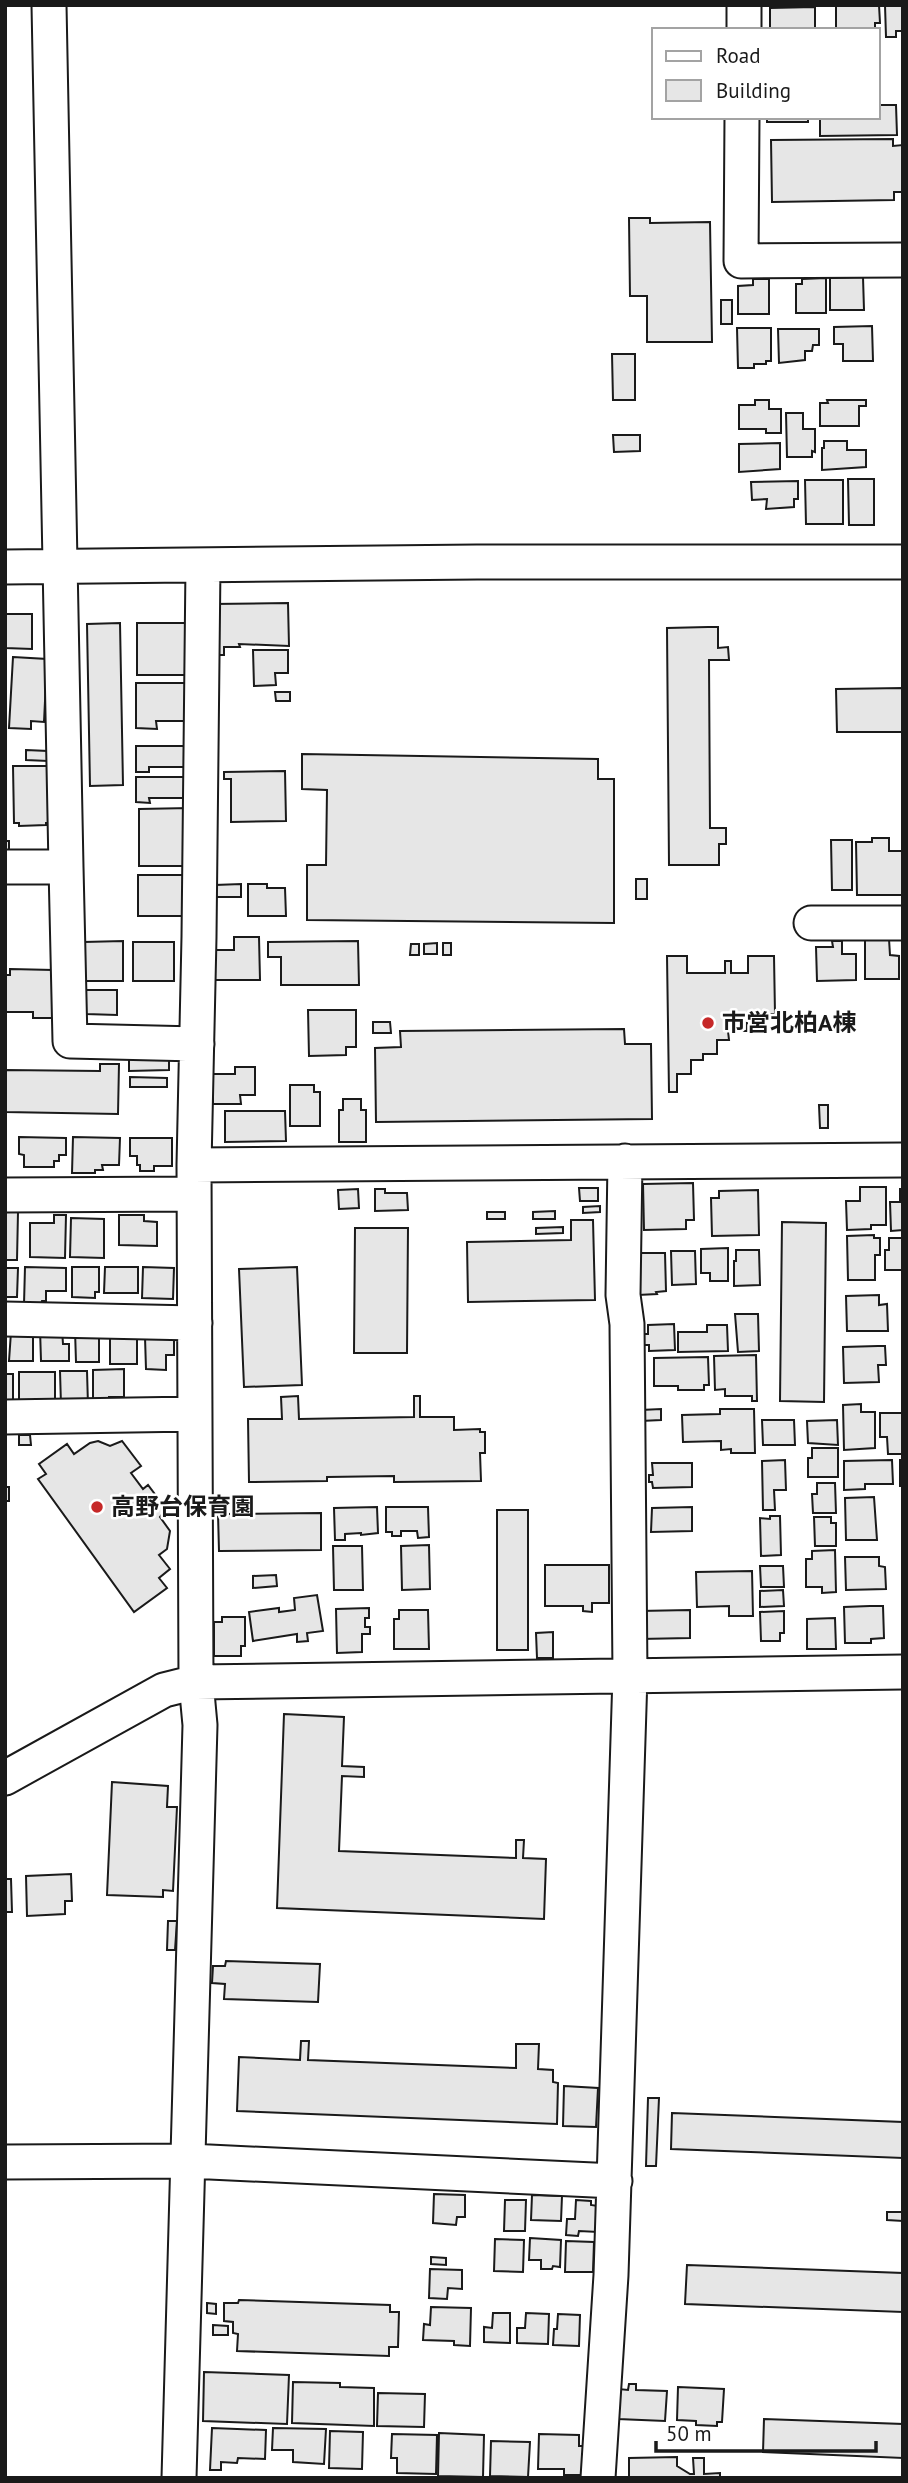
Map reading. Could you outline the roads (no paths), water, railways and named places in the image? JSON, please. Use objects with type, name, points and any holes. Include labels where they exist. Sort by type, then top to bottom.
[{"type":"street","points":[[49,5],[71,1041],[197,1044]]},
{"type":"street","points":[[744,5],[744,28]]},
{"type":"street","points":[[742,119],[741,261],[903,260]]},
{"type":"street","points":[[5,567],[903,562]]},
{"type":"street","points":[[179,2478],[200,1725],[196,1682],[194,1180],[203,565]]},
{"type":"street","points":[[5,867],[66,867]]},
{"type":"street","points":[[811,923],[903,923]]},
{"type":"street","points":[[5,1195],[194,1180],[625,1161],[903,1160]]},
{"type":"street","points":[[598,2478],[615,2181],[630,1676],[627,1324],[623,1295],[625,1161]]},
{"type":"street","points":[[5,1319],[195,1323]]},
{"type":"street","points":[[5,1417],[195,1414]]},
{"type":"street","points":[[5,1779],[164,1690],[196,1682],[903,1672]]},
{"type":"street","points":[[5,2162],[189,2161],[615,2181]]},
{"type":"place","name":"市営北柏A棟","points":[[708,1023]]},
{"type":"place","name":"高野台保育園","points":[[97,1507]]}]
